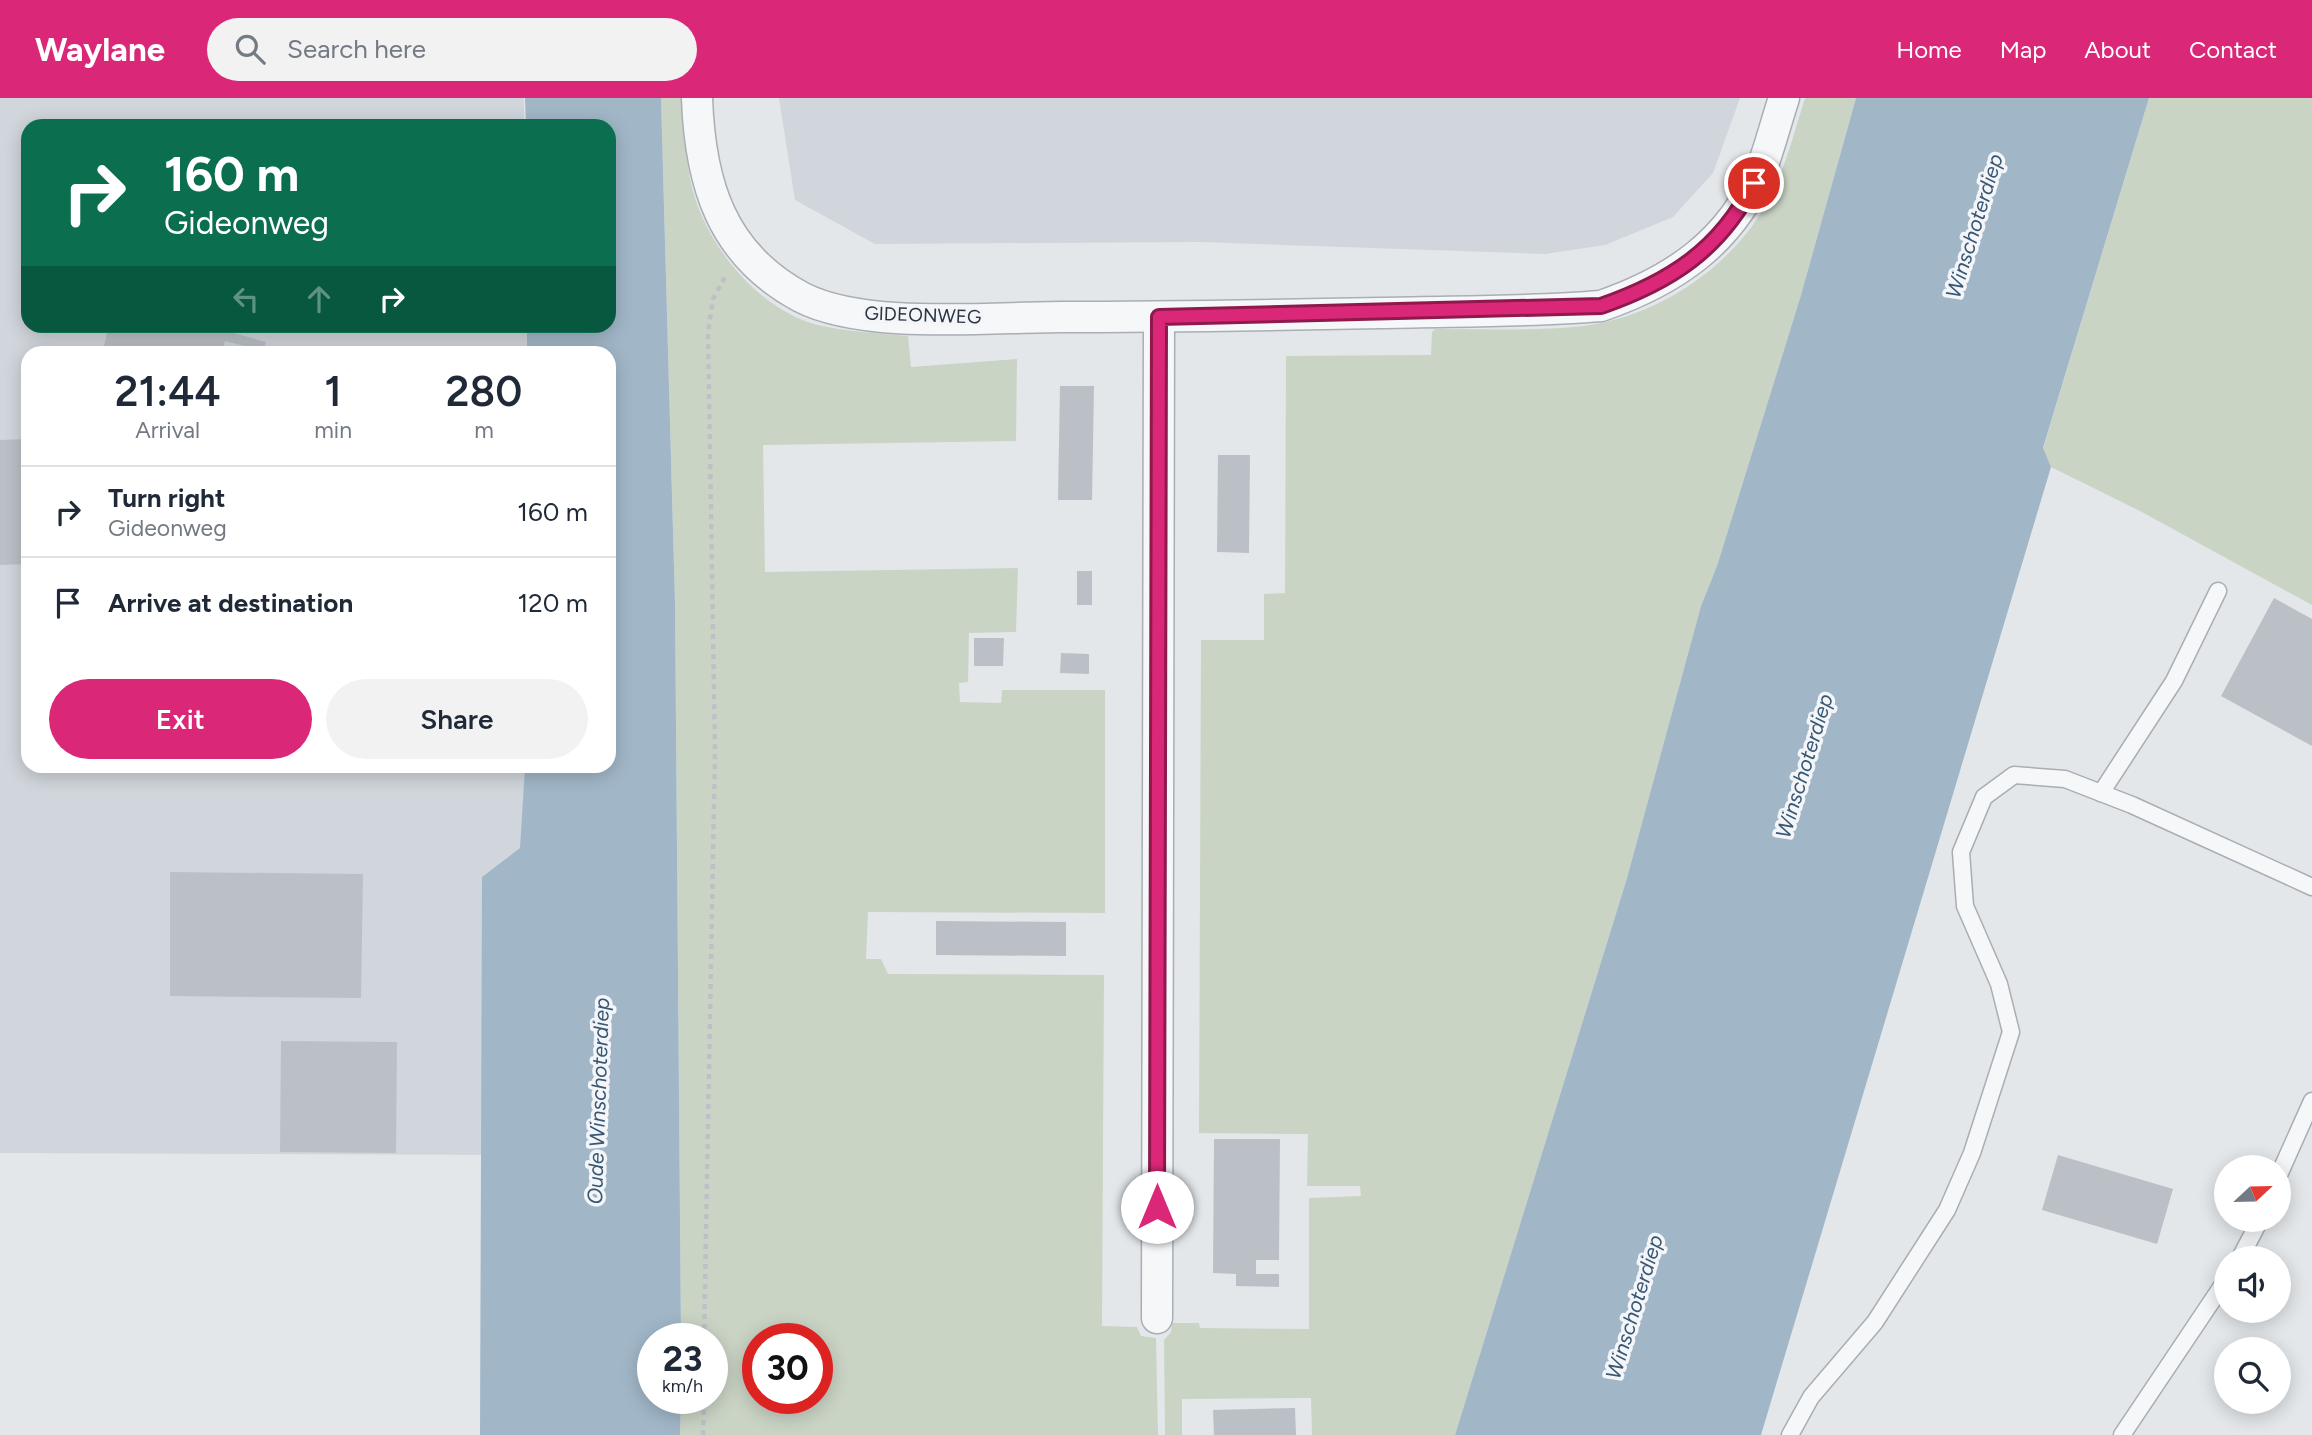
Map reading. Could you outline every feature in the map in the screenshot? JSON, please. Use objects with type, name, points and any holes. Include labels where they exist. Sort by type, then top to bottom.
[{"type":"street","name":"GIDEONWEG","points":[[697,98],[698,145],[705,177],[716,207],[748,254],[776,281],[802,297],[830,309],[879,317],[1159,317],[1601,306],[1660,284],[1687,265],[1730,222],[1761,169],[1784,98]]},
{"type":"street","points":[[1157,1318],[1159,317]]},
{"type":"lane","points":[[2101,793],[2174,681],[2218,591]]},
{"type":"lane","points":[[1790,1435],[1811,1397],[1875,1322],[1947,1210],[1972,1153],[2011,1032],[1998,984],[1965,906],[1961,852],[1984,797],[2014,775],[2065,779],[2312,887]]},
{"type":"lane","points":[[2288,1155],[2312,1101]]},
{"type":"lane","points":[[2122,1435],[2214,1298]]},
{"type":"path","points":[[705,1323],[715,750],[708,333],[709,316],[722,281],[748,254]]},
{"type":"path","points":[[704,1414],[704,1435]]},
{"type":"shaded area","points":[[0,98],[524,98],[524,119],[21,119],[21,333],[529,333],[530,346],[21,346],[21,773],[535,773],[529,1155],[0,1153]]},
{"type":"shaded area","points":[[779,98],[1740,98],[1713,173],[1673,217],[1605,245],[1545,254],[1199,242],[875,244],[795,200]]},
{"type":"green space","points":[[661,98],[684,98],[690,178],[706,225],[735,269],[773,304],[795,317],[818,325],[908,336],[911,367],[1017,359],[1016,441],[763,445],[765,572],[1018,568],[1016,632],[969,633],[968,682],[959,683],[960,702],[1001,703],[1002,690],[1105,690],[1105,913],[868,912],[866,959],[881,959],[888,974],[1104,975],[1102,1326],[1137,1327],[1141,1336],[1156,1338],[1158,1435],[680,1435],[681,1414],[728,1414],[728,1323],[681,1323],[675,603]]},
{"type":"green space","points":[[1805,98],[1856,98],[1801,295],[1717,566],[1701,606],[1627,878],[1455,1435],[1312,1435],[1311,1398],[1182,1399],[1182,1435],[1165,1435],[1164,1340],[1171,1332],[1172,1323],[1199,1323],[1200,1328],[1309,1329],[1309,1198],[1361,1196],[1360,1186],[1307,1186],[1308,1134],[1199,1133],[1201,640],[1264,640],[1264,594],[1285,593],[1286,356],[1431,355],[1432,332],[1435,329],[1573,327],[1631,315],[1659,303],[1709,271],[1751,228],[1779,178]]},
{"type":"green space","points":[[2149,98],[2312,98],[2312,605],[2140,511],[2051,467],[2043,449]]},
{"type":"water","name":"Oude Winschoterdiep","points":[[525,98],[661,98],[675,603],[681,1323],[637,1323],[637,1414],[681,1414],[680,1435],[480,1435],[482,877],[520,848],[525,773],[616,773],[616,346],[527,346],[527,333],[616,333],[616,119],[526,119]]},
{"type":"water","name":"Winschoterdiep","points":[[1856,98],[2149,98],[2043,448],[2051,467],[1761,1435],[1455,1435],[1627,878],[1701,606],[1717,566],[1801,295]]},
{"type":"building","points":[[107,333],[233,333],[266,342],[265,346],[244,346],[225,341],[224,346],[104,346]]},
{"type":"building","points":[[1060,386],[1094,386],[1092,500],[1058,500]]},
{"type":"building","points":[[21,439],[21,564],[0,565],[0,440]]},
{"type":"building","points":[[1218,455],[1250,455],[1249,553],[1217,552]]},
{"type":"building","points":[[1077,571],[1092,571],[1092,605],[1077,605]]},
{"type":"building","points":[[2274,598],[2312,619],[2312,746],[2221,696]]},
{"type":"building","points":[[974,638],[1004,638],[1003,666],[974,666]]},
{"type":"building","points":[[1061,653],[1089,654],[1089,674],[1060,673]]},
{"type":"building","points":[[170,872],[363,874],[361,998],[170,996]]},
{"type":"building","points":[[936,921],[1066,922],[1066,956],[936,955]]},
{"type":"building","points":[[281,1041],[397,1042],[396,1153],[280,1152]]},
{"type":"building","points":[[1214,1139],[1280,1139],[1279,1260],[1256,1260],[1256,1274],[1279,1274],[1279,1287],[1236,1286],[1236,1274],[1213,1273]]},
{"type":"building","points":[[2058,1155],[2173,1189],[2157,1244],[2042,1210]]},
{"type":"building","points":[[1295,1408],[1296,1435],[1214,1435],[1213,1410]]},
{"type":"route","points":[[1157,1207],[1159,317],[1601,306],[1660,284],[1687,265],[1710,245],[1730,222],[1754,183]]}]
